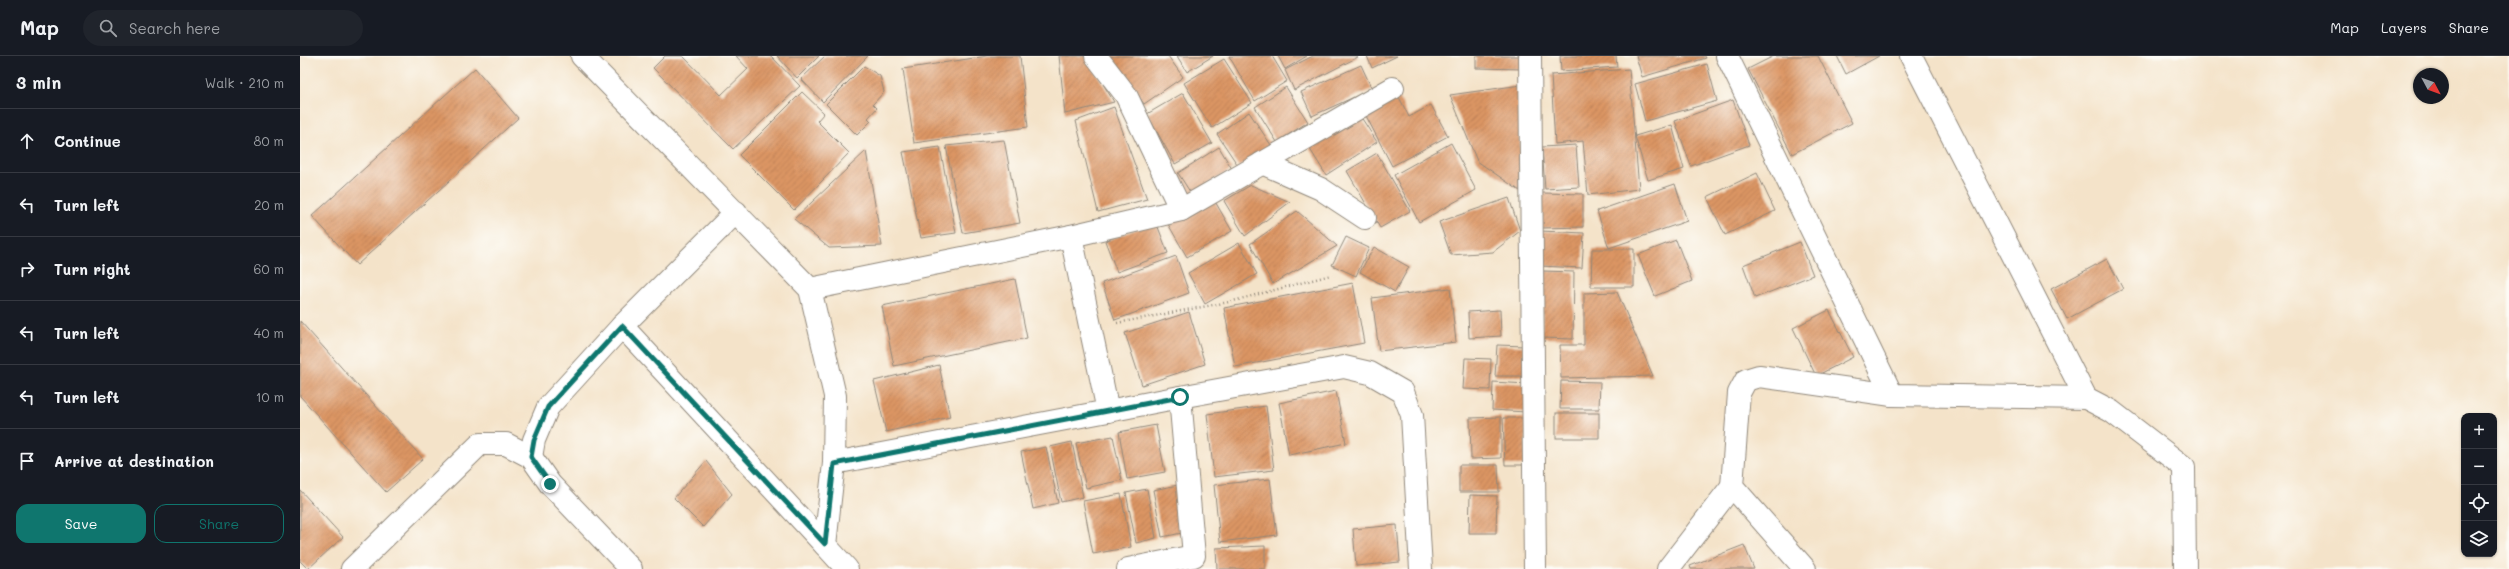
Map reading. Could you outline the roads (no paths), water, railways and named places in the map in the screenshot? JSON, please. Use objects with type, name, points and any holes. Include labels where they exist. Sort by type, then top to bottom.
[{"type":"street","points":[[582,56],[810,289],[835,396],[834,464],[825,544]]},
{"type":"street","points":[[1096,56],[1126,94],[1181,210]]},
{"type":"street","points":[[1530,56],[1535,569]]},
{"type":"street","points":[[1727,56],[1892,395]]},
{"type":"street","points":[[1911,56],[2086,398]]},
{"type":"street","points":[[810,289],[1071,236],[1181,210],[1393,88]]},
{"type":"street","points":[[1262,163],[1321,189],[1365,218]]},
{"type":"street","points":[[531,457],[534,440],[548,407],[622,326],[736,212]]},
{"type":"street","points":[[1071,236],[1108,411]]},
{"type":"street","points":[[622,326],[847,569]]},
{"type":"street","points":[[834,464],[1344,367],[1370,373],[1403,392],[1412,415],[1421,569]]},
{"type":"street","points":[[1668,569],[1732,486],[1740,393],[1746,380],[1759,376],[1892,395],[2086,398],[2111,411],[2184,467],[2185,569]]},
{"type":"street","points":[[1128,569],[1194,563],[1180,397]]},
{"type":"street","points":[[352,569],[480,444],[506,444],[531,457],[550,484],[631,569]]},
{"type":"street","points":[[1732,486],[1805,569]]}]
